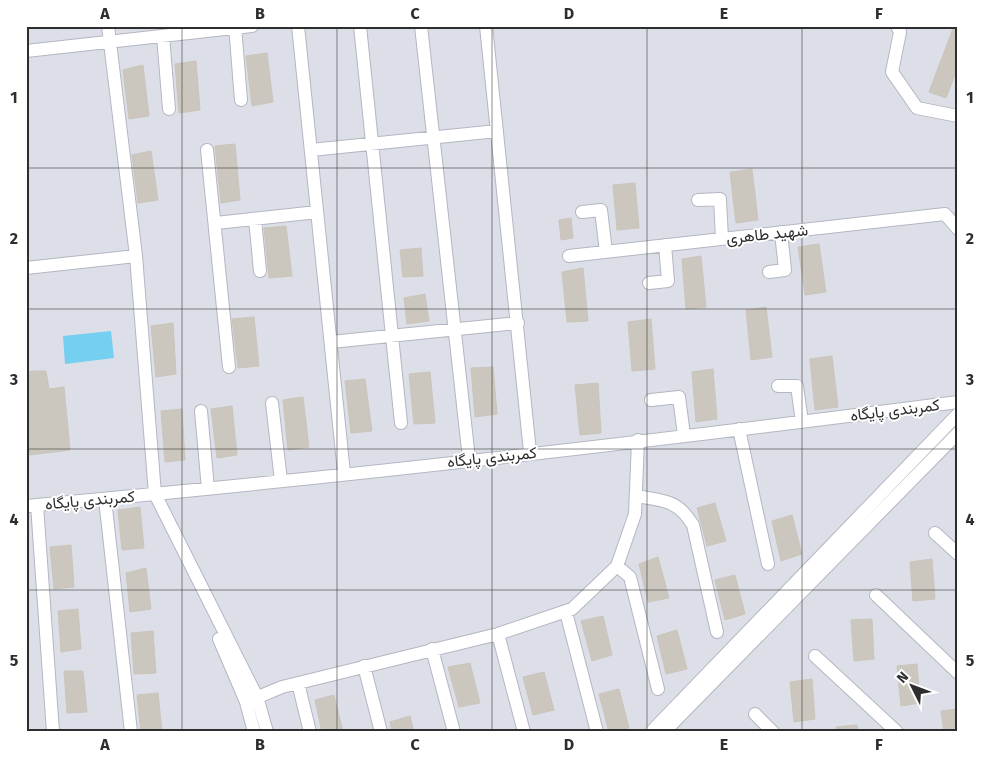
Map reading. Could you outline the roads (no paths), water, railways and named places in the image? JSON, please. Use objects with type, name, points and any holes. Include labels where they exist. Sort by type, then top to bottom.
[{"type":"street","points":[[108,26],[136,256],[153,494],[267,732]]},
{"type":"street","points":[[26,50],[252,26]]},
{"type":"street","points":[[298,26],[344,474]]},
{"type":"street","points":[[360,26],[401,423]]},
{"type":"street","points":[[421,26],[469,459]]},
{"type":"street","points":[[486,26],[530,452]]},
{"type":"street","points":[[235,27],[242,100]]},
{"type":"street","points":[[902,28],[892,72],[917,108],[958,116]]},
{"type":"street","points":[[163,36],[169,109]]},
{"type":"street","points":[[311,150],[496,131]]},
{"type":"street","points":[[206,150],[216,223],[229,367]]},
{"type":"street","points":[[698,200],[720,199],[722,239]]},
{"type":"street","points":[[582,212],[601,210],[606,252]]},
{"type":"street","points":[[216,223],[318,212]]},
{"type":"street","name":"شهید طاهری","points":[[569,256],[944,214],[958,229]]},
{"type":"street","points":[[255,219],[260,272]]},
{"type":"street","points":[[769,272],[785,270],[781,232]]},
{"type":"street","points":[[649,283],[668,282],[665,245]]},
{"type":"street","points":[[26,268],[136,256]]},
{"type":"street","points":[[330,342],[518,323]]},
{"type":"street","points":[[778,386],[797,386],[802,422]]},
{"type":"street","points":[[651,400],[679,397],[684,435]]},
{"type":"street","name":"کمربندی پایگاه","points":[[32,505],[344,474],[802,422],[958,402]]},
{"type":"street","points":[[272,403],[281,480]]},
{"type":"street","points":[[201,411],[208,489]]},
{"type":"street","points":[[664,732],[874,509],[958,414]]},
{"type":"street","points":[[739,429],[768,564]]},
{"type":"street","points":[[650,732],[874,509],[958,433]]},
{"type":"street","points":[[252,700],[298,683],[498,634],[572,609],[617,566],[635,514],[638,440]]},
{"type":"street","points":[[636,496],[668,502],[684,510],[693,525],[717,632]]},
{"type":"street","points":[[105,499],[131,732]]},
{"type":"street","points":[[32,505],[53,732]]},
{"type":"street","points":[[935,533],[958,554]]},
{"type":"street","points":[[617,566],[630,577],[658,689]]},
{"type":"street","points":[[876,595],[958,673]]},
{"type":"street","points":[[566,612],[597,732]]},
{"type":"street","points":[[498,634],[524,732]]},
{"type":"street","points":[[432,649],[454,732]]},
{"type":"street","points":[[815,656],[897,732]]},
{"type":"street","points":[[364,666],[381,732]]},
{"type":"street","points":[[298,683],[310,732]]},
{"type":"street","points":[[252,700],[254,732]]},
{"type":"street","points":[[755,714],[773,732]]},
{"type":"water","points":[[111,331],[114,358],[65,364],[63,336]]}]
